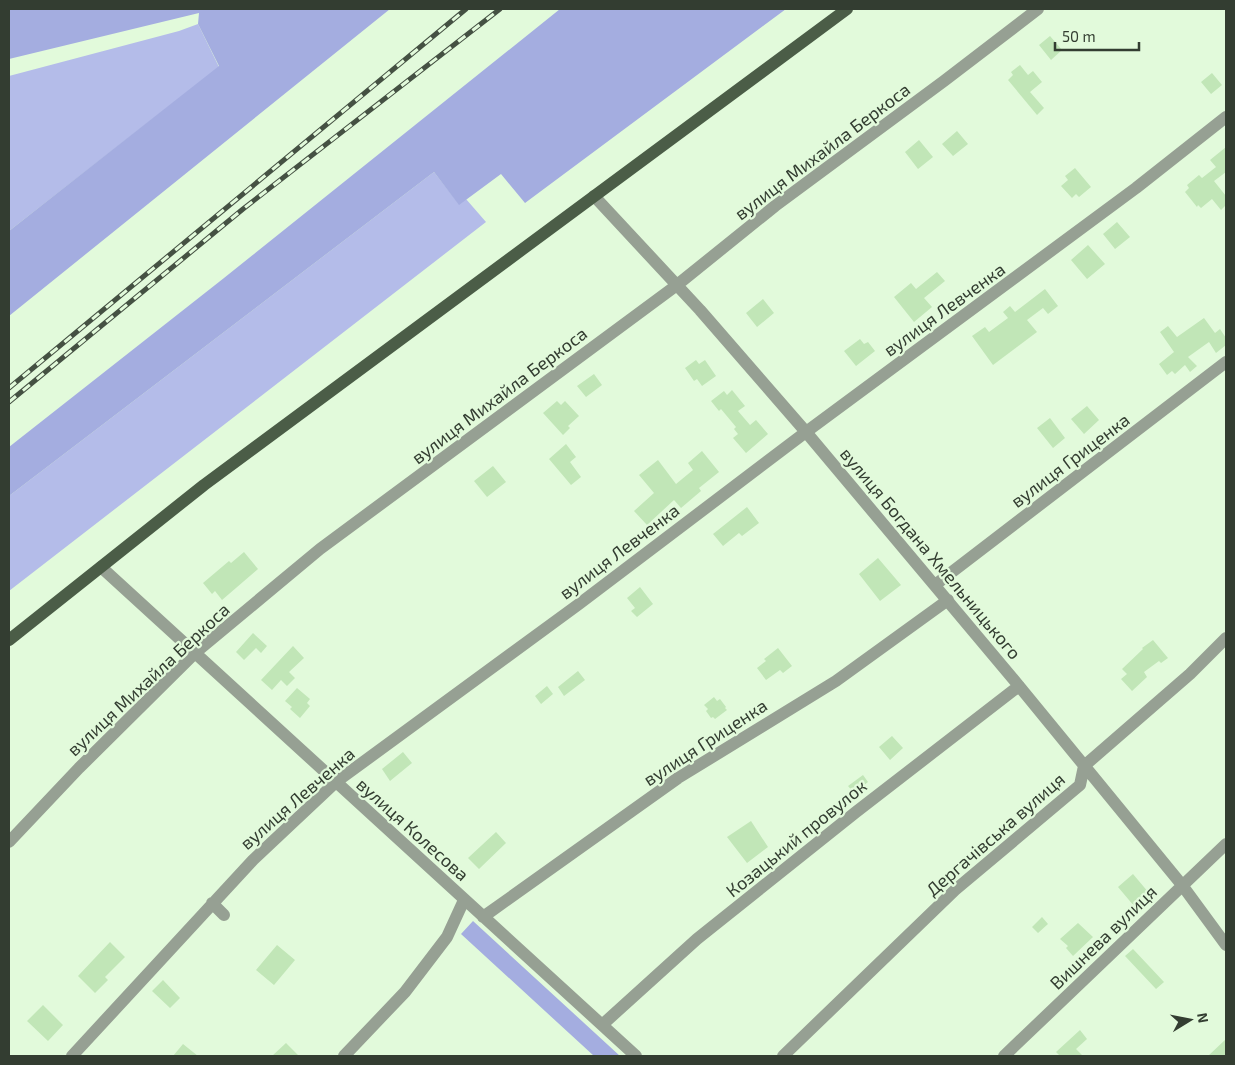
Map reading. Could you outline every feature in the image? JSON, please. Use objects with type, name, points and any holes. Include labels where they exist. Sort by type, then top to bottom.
[{"type":"main road","points":[[9,640],[204,485],[847,9]]},
{"type":"street","name":"вулиця Михайла Беркоса","points":[[9,842],[79,768],[195,653],[320,549],[677,285],[775,206],[1038,9]]},
{"type":"street","name":"вулиця Левченка","points":[[72,1056],[253,860],[336,782],[579,604],[806,432],[1136,188],[1226,117]]},
{"type":"street","name":"вулиця Богдана Хмельницького","points":[[594,196],[677,285],[806,432],[948,600],[1182,885],[1226,945]]},
{"type":"street","name":"вулиця Гриценка","points":[[935,585],[1226,362]]},
{"type":"street","name":"вулиця Колесова","points":[[101,567],[636,1056]]},
{"type":"street","name":"вулиця Гриценка","points":[[483,916],[678,778],[836,681],[948,600]]},
{"type":"street","name":"Дергачівська вулиця","points":[[783,1056],[955,890],[1080,785],[1084,766],[1190,674],[1226,638]]},
{"type":"street","name":"Козацький провулок","points":[[602,1025],[705,933],[856,812],[1019,686]]},
{"type":"street","name":"Вишнева вулиця","points":[[1004,1056],[1226,844]]},
{"type":"street","points":[[344,1056],[405,992],[447,936],[464,900]]},
{"type":"street","points":[[212,903],[224,916]]},
{"type":"shaded area","points":[[9,9],[390,9],[9,316],[9,231],[219,66],[198,24],[199,13],[9,59]]},
{"type":"shaded area","points":[[560,9],[786,9],[525,203],[501,174],[459,205],[434,172],[9,496],[9,447]]},
{"type":"shaded area","points":[[198,24],[219,67],[9,231],[9,76],[179,31]]},
{"type":"shaded area","points":[[434,172],[459,204],[466,199],[486,222],[9,591],[9,496]]},
{"type":"shaded area","points":[[473,921],[620,1056],[594,1056],[461,934]]},
{"type":"building","points":[[1050,36],[1062,50],[1051,60],[1039,45]]},
{"type":"building","points":[[1020,65],[1028,75],[1033,71],[1042,82],[1030,92],[1044,108],[1037,115],[1008,80],[1013,75],[1011,72]]},
{"type":"building","points":[[1212,73],[1222,85],[1211,94],[1201,82]]},
{"type":"building","points":[[957,131],[968,144],[953,156],[942,144]]},
{"type":"building","points":[[919,140],[933,157],[918,169],[905,152]]},
{"type":"building","points":[[1226,147],[1226,172],[1214,181],[1226,196],[1226,205],[1221,210],[1212,199],[1201,208],[1198,205],[1197,207],[1185,192],[1189,188],[1187,185],[1199,175],[1202,178],[1216,167],[1210,160]]},
{"type":"building","points":[[1075,168],[1091,187],[1079,197],[1076,194],[1072,198],[1061,186],[1068,180],[1065,176]]},
{"type":"building","points":[[1117,222],[1130,237],[1115,249],[1103,234]]},
{"type":"building","points":[[1088,245],[1105,264],[1087,279],[1071,260]]},
{"type":"building","points":[[937,272],[945,281],[924,298],[932,307],[914,322],[894,297],[911,283],[916,289]]},
{"type":"building","points":[[1045,289],[1058,306],[1048,314],[1043,308],[1027,320],[1037,332],[993,365],[972,336],[985,327],[989,332],[1008,318],[1003,312],[1010,306],[1015,312]]},
{"type":"building","points":[[763,299],[774,313],[757,327],[746,313]]},
{"type":"building","points":[[1204,318],[1215,333],[1220,329],[1226,338],[1226,345],[1216,353],[1209,342],[1188,357],[1197,366],[1190,372],[1185,365],[1175,374],[1172,371],[1167,375],[1159,364],[1174,352],[1160,332],[1168,326],[1177,337]]},
{"type":"building","points":[[860,339],[864,344],[868,342],[875,351],[856,366],[844,351]]},
{"type":"building","points":[[696,360],[699,364],[705,360],[716,376],[702,386],[697,379],[694,381],[685,368]]},
{"type":"building","points":[[594,374],[602,385],[586,397],[577,386]]},
{"type":"building","points":[[732,390],[745,406],[738,411],[750,425],[756,420],[768,434],[746,453],[733,438],[738,434],[734,429],[736,427],[721,409],[719,411],[711,401],[724,391],[727,395]]},
{"type":"building","points":[[557,401],[561,405],[565,401],[579,416],[568,426],[570,428],[563,435],[543,413]]},
{"type":"building","points":[[1087,406],[1099,420],[1084,434],[1071,419]]},
{"type":"building","points":[[1050,418],[1065,438],[1053,448],[1037,428]]},
{"type":"building","points":[[566,444],[576,457],[570,462],[581,477],[571,485],[549,459]]},
{"type":"building","points":[[702,451],[719,472],[699,488],[701,491],[681,508],[674,500],[647,525],[634,511],[654,493],[639,475],[658,460],[676,484],[693,470],[688,463]]},
{"type":"building","points":[[493,466],[506,482],[487,497],[474,481]]},
{"type":"building","points":[[747,507],[759,523],[742,536],[739,533],[723,546],[713,534]]},
{"type":"building","points":[[244,552],[258,569],[222,600],[215,591],[212,594],[203,583],[229,561],[231,563]]},
{"type":"building","points":[[878,558],[901,585],[880,601],[859,574]]},
{"type":"building","points":[[640,587],[653,604],[637,617],[631,611],[635,608],[627,598]]},
{"type":"building","points":[[253,633],[267,646],[261,653],[256,648],[244,660],[236,652]]},
{"type":"building","points":[[1153,640],[1168,658],[1161,663],[1159,661],[1144,672],[1147,677],[1132,691],[1121,679],[1127,674],[1122,669],[1142,648]]},
{"type":"building","points":[[293,646],[304,658],[289,672],[295,678],[287,686],[281,680],[272,690],[261,680]]},
{"type":"building","points":[[778,648],[792,666],[783,673],[780,670],[766,680],[757,668],[766,661],[764,659]]},
{"type":"building","points":[[578,671],[585,680],[564,696],[558,687]]},
{"type":"building","points":[[547,686],[553,694],[541,704],[535,696]]},
{"type":"building","points":[[297,688],[310,699],[307,703],[310,706],[300,718],[290,709],[292,707],[285,701]]},
{"type":"building","points":[[714,697],[717,701],[720,699],[727,710],[715,719],[711,718],[706,711],[708,709],[704,705]]},
{"type":"building","points":[[892,736],[903,748],[890,760],[879,747]]},
{"type":"building","points":[[403,752],[412,763],[390,781],[382,769]]},
{"type":"building","points":[[863,775],[868,782],[854,793],[848,786]]},
{"type":"building","points":[[751,821],[768,847],[747,863],[727,837]]},
{"type":"building","points":[[496,832],[506,843],[479,869],[468,858]]},
{"type":"building","points":[[1133,874],[1149,893],[1134,906],[1118,887]]},
{"type":"building","points":[[1042,917],[1048,924],[1038,933],[1032,927]]},
{"type":"building","points":[[1078,923],[1093,937],[1073,956],[1066,948],[1068,946],[1060,939]]},
{"type":"building","points":[[110,942],[125,957],[105,977],[108,980],[95,993],[78,976]]},
{"type":"building","points":[[277,945],[295,960],[274,985],[256,970]]},
{"type":"building","points":[[1133,949],[1164,982],[1156,989],[1125,956]]},
{"type":"building","points":[[163,980],[180,998],[170,1008],[152,991]]},
{"type":"building","points":[[43,1005],[63,1025],[48,1041],[27,1021]]},
{"type":"building","points":[[1080,1030],[1087,1039],[1076,1049],[1083,1056],[1060,1056],[1056,1052]]},
{"type":"building","points":[[1226,1039],[1226,1056],[1208,1056]]},
{"type":"building","points":[[286,1043],[299,1056],[272,1056]]},
{"type":"building","points":[[183,1044],[198,1056],[173,1056]]},
{"type":"railway","points":[[9,388],[466,9]]},
{"type":"railway","points":[[9,402],[243,209],[500,9]]}]
